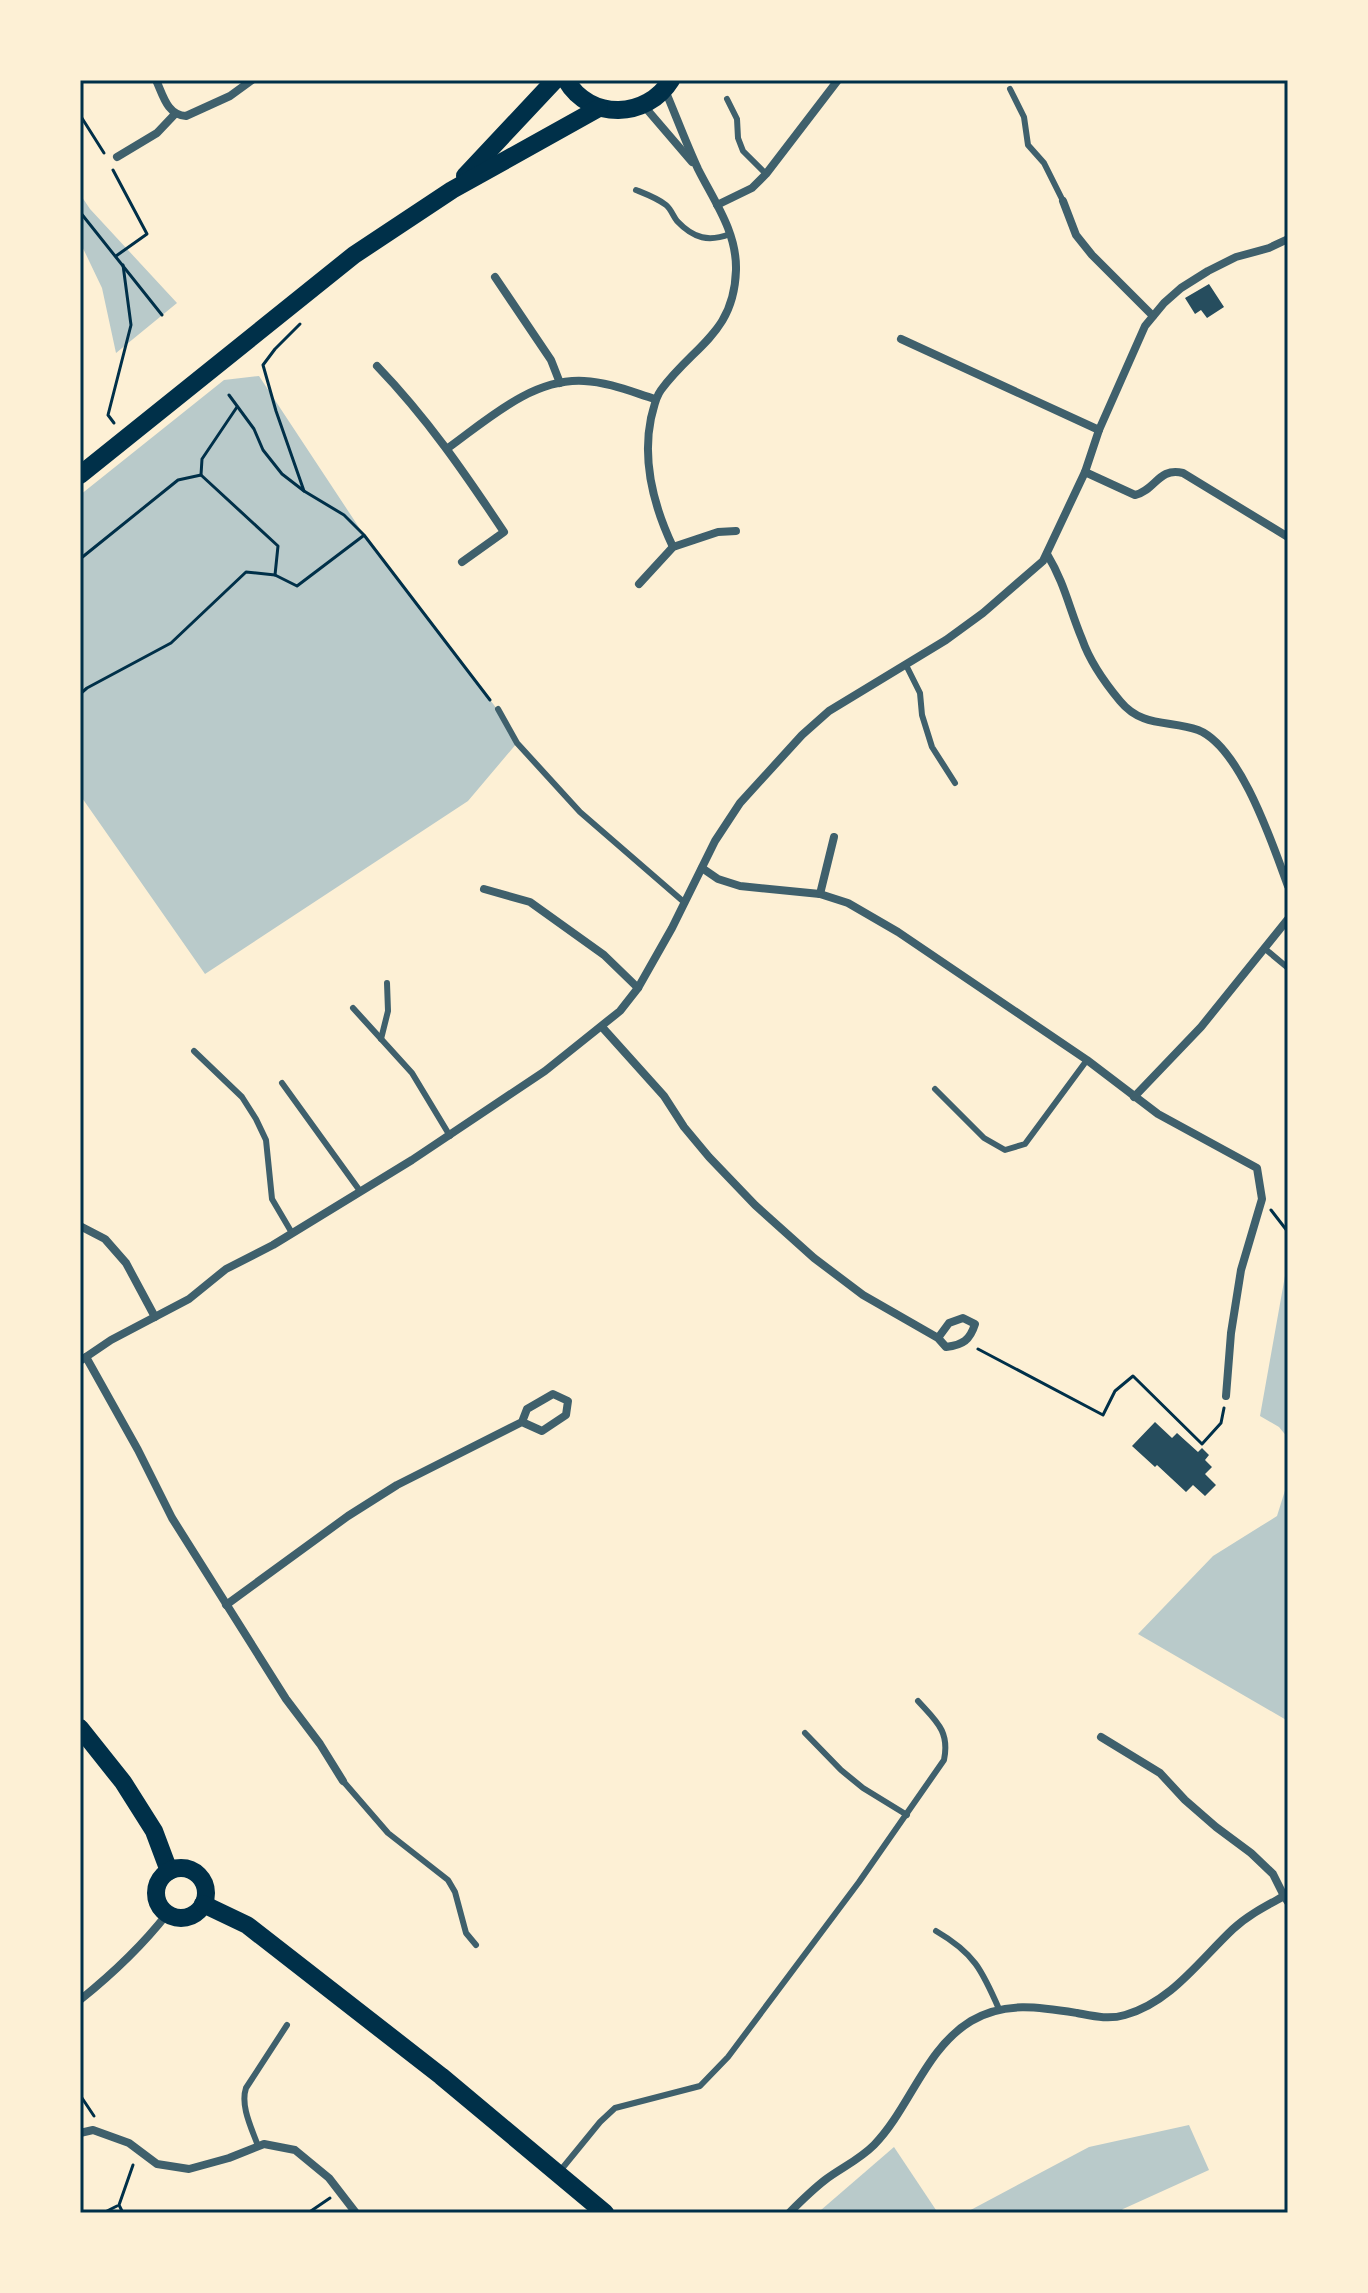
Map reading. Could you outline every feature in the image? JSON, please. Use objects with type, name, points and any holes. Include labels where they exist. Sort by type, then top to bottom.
[{"type":"main road","points":[[452,190],[555,80]]},
{"type":"main road","points":[[566,80],[583,100],[614,111],[644,106],[668,85]]},
{"type":"main road","points":[[80,475],[354,255],[452,190],[599,108]]},
{"type":"main road","points":[[80,1728],[123,1782],[154,1831],[169,1871]]},
{"type":"main road","points":[[187,1869],[201,1879],[206,1896],[191,1916],[183,1918],[167,1914],[160,1908],[156,1892],[162,1876],[169,1871],[187,1869]]},
{"type":"main road","points":[[203,1904],[247,1925],[441,2076],[605,2213]]},
{"type":"street","points":[[156,80],[171,111],[186,116],[230,96],[252,80]]},
{"type":"street","points":[[717,205],[752,188],[766,174],[838,80]]},
{"type":"street","points":[[668,85],[698,168],[730,234],[736,265],[729,309],[715,334],[671,378],[655,399],[650,425],[649,467],[657,508],[673,547]]},
{"type":"street","points":[[644,106],[698,168]]},
{"type":"street","points":[[117,157],[157,133],[175,114]]},
{"type":"street","points":[[1063,201],[1076,235],[1153,316]]},
{"type":"street","points":[[343,1781],[172,1518],[138,1450],[83,1359],[111,1340],[189,1299],[226,1269],[292,1233],[450,1136],[545,1071],[620,1011],[638,988],[715,841],[740,803],[802,735],[829,711],[946,640],[983,613],[1018,584],[1047,554],[1085,472],[1099,430],[1145,326],[1164,303],[1208,271],[1236,257],[1288,239]]},
{"type":"street","points":[[495,277],[551,360],[560,383]]},
{"type":"street","points":[[901,339],[1099,430]]},
{"type":"street","points":[[377,366],[412,402],[448,448],[504,532],[462,562]]},
{"type":"street","points":[[448,448],[526,395],[560,383],[594,382],[655,399]]},
{"type":"street","points":[[1085,472],[1135,495],[1146,491],[1165,474],[1183,473],[1288,537]]},
{"type":"street","points":[[639,584],[673,547],[718,532],[736,531]]},
{"type":"street","points":[[1047,554],[1060,576],[1082,640],[1097,670],[1122,705],[1145,720],[1199,731],[1219,745],[1253,799],[1288,886]]},
{"type":"street","points":[[820,894],[834,837]]},
{"type":"street","points":[[702,868],[718,879],[740,886],[820,894],[848,903],[898,932],[1087,1060],[1158,1114],[1257,1168],[1262,1199],[1241,1270],[1231,1333],[1226,1396]]},
{"type":"street","points":[[484,889],[530,902],[604,955],[638,988]]},
{"type":"street","points":[[1134,1097],[1201,1027],[1288,919]]},
{"type":"street","points":[[602,1027],[664,1096],[709,1157],[755,1205],[814,1258],[863,1295],[938,1338],[946,1347],[960,1345],[971,1338],[975,1324],[963,1318],[949,1323],[938,1338]]},
{"type":"street","points":[[80,1226],[105,1239],[126,1263],[155,1317]]},
{"type":"street","points":[[226,1605],[348,1516],[397,1485],[522,1422],[527,1409],[553,1394],[568,1401],[566,1415],[542,1431],[522,1422]]},
{"type":"street","points":[[789,2213],[826,2180],[860,2158],[875,2144],[893,2122],[944,2043],[973,2020],[999,2009],[1036,2007],[1106,2018],[1141,2009],[1179,1983],[1253,1913],[1286,1899],[1273,1874],[1185,1800],[1160,1773],[1101,1737]]},
{"type":"street","points":[[80,2000],[133,1952],[167,1914]]},
{"type":"street","points":[[80,2133],[93,2130],[129,2143],[157,2164],[189,2169],[264,2144],[295,2150],[329,2178],[356,2213]]},
{"type":"lane","points":[[1010,89],[1024,117],[1028,145],[1044,163],[1063,201]]},
{"type":"lane","points":[[727,99],[737,119],[738,138],[743,151],[766,174]]},
{"type":"lane","points":[[636,190],[667,206],[691,232],[714,240],[730,234]]},
{"type":"lane","points":[[906,665],[920,693],[922,715],[932,747],[955,783]]},
{"type":"lane","points":[[498,709],[517,743],[580,812],[685,903]]},
{"type":"lane","points":[[1264,948],[1288,968]]},
{"type":"lane","points":[[381,1039],[388,1011],[387,983]]},
{"type":"lane","points":[[353,1008],[412,1073],[450,1136]]},
{"type":"lane","points":[[194,1051],[242,1097],[256,1119],[266,1140],[272,1199],[292,1233]]},
{"type":"lane","points":[[935,1089],[984,1138],[1005,1150],[1025,1144],[1087,1060]]},
{"type":"lane","points":[[282,1083],[360,1191]]},
{"type":"lane","points":[[558,2173],[615,2108],[700,2086],[728,2057],[907,1815],[944,1760],[948,1743],[943,1731],[918,1701]]},
{"type":"lane","points":[[805,1733],[863,1788],[907,1815]]},
{"type":"lane","points":[[343,1781],[388,1833],[448,1880],[455,1892],[466,1933],[476,1945]]},
{"type":"lane","points":[[936,1931],[960,1946],[972,1959],[999,2009]]},
{"type":"lane","points":[[258,2146],[244,2096],[246,2088],[287,2025]]},
{"type":"path","points":[[80,115],[147,234],[116,256]]},
{"type":"path","points":[[80,212],[162,315]]},
{"type":"path","points":[[123,265],[131,325],[108,415],[127,438]]},
{"type":"path","points":[[289,307],[301,323],[263,365],[304,491]]},
{"type":"path","points":[[229,395],[254,429],[263,450],[282,474],[344,515],[364,535],[498,709]]},
{"type":"path","points":[[201,475],[202,459],[237,407]]},
{"type":"path","points":[[80,559],[178,480],[201,475]]},
{"type":"path","points":[[201,475],[278,546],[275,575]]},
{"type":"path","points":[[80,694],[171,643],[246,572],[275,575],[297,586],[364,535]]},
{"type":"path","points":[[1262,1199],[1288,1232]]},
{"type":"path","points":[[964,1342],[1103,1415],[1115,1391],[1133,1376],[1202,1444],[1221,1423],[1226,1396]]},
{"type":"path","points":[[103,2213],[119,2205],[138,2150]]},
{"type":"path","points":[[308,2213],[340,2191]]},
{"type":"path","points":[[119,2205],[123,2213]]},
{"type":"shaded area","points":[[80,194],[90,209],[177,303],[116,353],[102,288],[80,242]]},
{"type":"shaded area","points":[[259,376],[364,535],[497,709],[517,743],[468,801],[205,974],[80,795],[80,495],[224,380]]},
{"type":"shaded area","points":[[1288,1259],[1288,1438],[1279,1427],[1260,1416]]},
{"type":"shaded area","points":[[1288,1481],[1288,1721],[1138,1634],[1213,1556],[1277,1516]]},
{"type":"shaded area","points":[[1189,2125],[1209,2170],[1119,2213],[965,2213],[1089,2147]]},
{"type":"shaded area","points":[[894,2147],[938,2213],[818,2213],[821,2210]]},
{"type":"building","points":[[1209,284],[1224,307],[1207,318],[1201,310],[1195,314],[1185,298]]},
{"type":"building","points":[[1155,1422],[1172,1438],[1177,1433],[1198,1452],[1202,1448],[1209,1455],[1205,1460],[1212,1467],[1205,1474],[1216,1485],[1205,1496],[1193,1485],[1186,1492],[1132,1446]]}]
